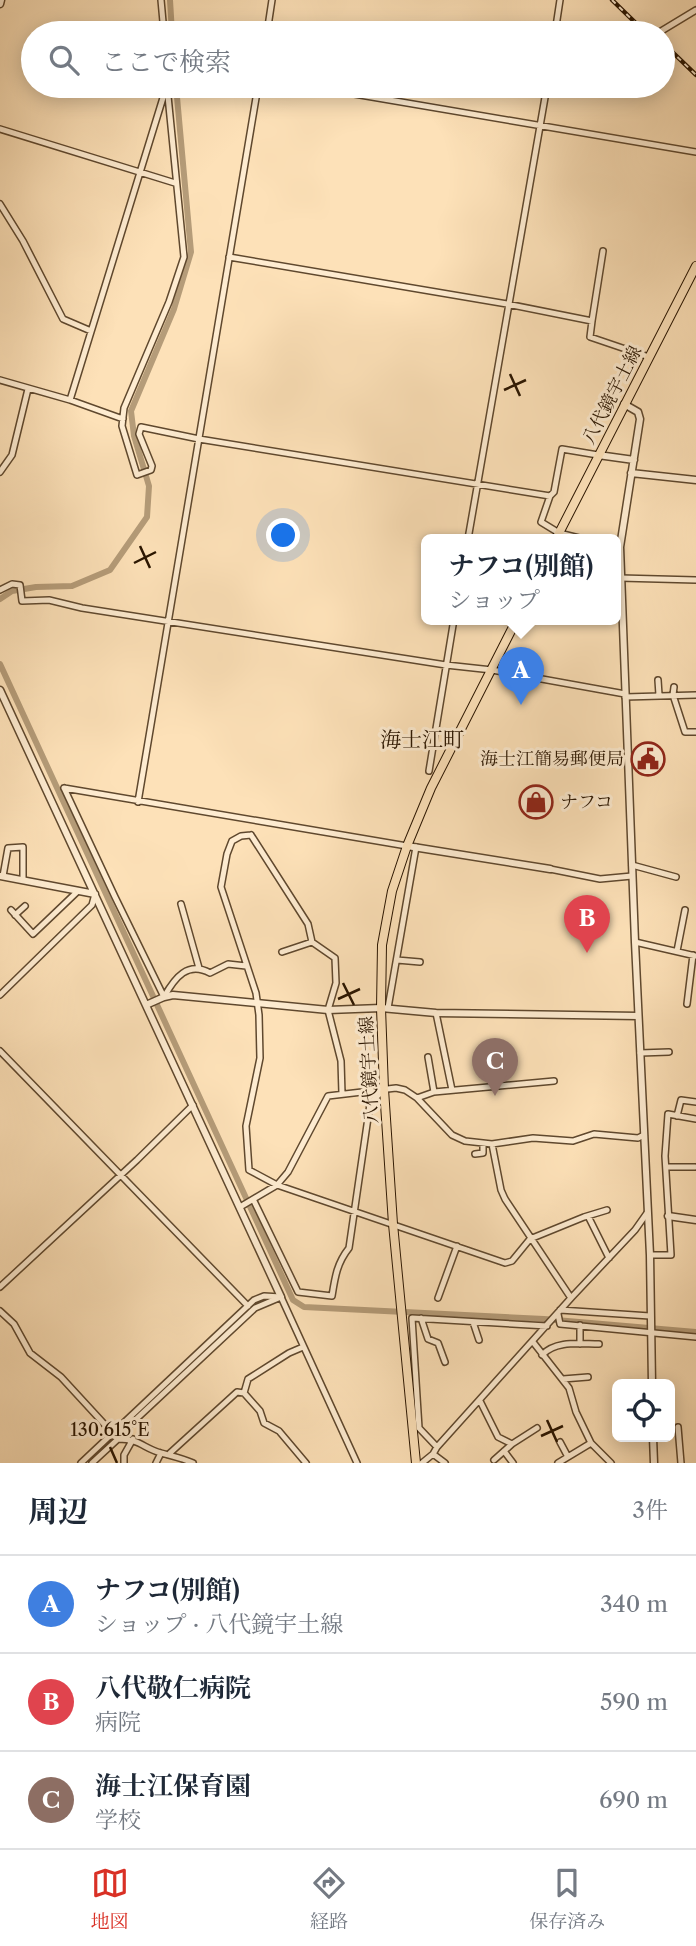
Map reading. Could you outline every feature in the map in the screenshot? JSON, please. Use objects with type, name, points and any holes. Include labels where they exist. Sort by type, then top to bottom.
[{"type":"main road","name":"八代鏡宇土線","points":[[558,534],[696,265]]},
{"type":"main road","name":"八代鏡宇土線","points":[[416,1463],[416,1420],[393,1224],[384,1089],[385,1008],[382,945],[392,891],[431,788],[514,625]]},
{"type":"street","points":[[161,0],[163,21]]},
{"type":"street","points":[[269,21],[272,0]]},
{"type":"street","points":[[557,21],[560,0]]},
{"type":"street","points":[[675,22],[696,9]]},
{"type":"street","points":[[70,400],[163,98]]},
{"type":"street","points":[[168,98],[184,257],[169,302],[130,392],[123,419],[122,426],[137,475],[151,470],[152,466],[139,434],[141,427],[199,439],[550,496]]},
{"type":"street","points":[[138,802],[256,98]]},
{"type":"street","points":[[377,98],[696,152]]},
{"type":"street","points":[[469,534],[545,98]]},
{"type":"street","points":[[0,129],[175,183]]},
{"type":"street","points":[[0,204],[23,241],[63,319],[91,331]]},
{"type":"street","points":[[603,251],[590,337],[649,357]]},
{"type":"street","points":[[229,257],[593,321]]},
{"type":"street","points":[[0,380],[123,419]]},
{"type":"street","points":[[0,472],[12,454],[28,389]]},
{"type":"street","points":[[620,534],[640,419],[638,412],[624,404]]},
{"type":"street","points":[[555,534],[541,522],[554,492],[562,449],[634,460]]},
{"type":"street","points":[[631,472],[696,480]]},
{"type":"street","points":[[621,578],[696,580]]},
{"type":"street","points":[[0,590],[12,584],[20,585],[22,601],[49,600],[82,608],[492,670],[625,696],[696,695]]},
{"type":"street","points":[[621,602],[650,1255],[652,1379]]},
{"type":"street","points":[[429,771],[453,625]]},
{"type":"street","points":[[658,680],[659,695]]},
{"type":"street","points":[[674,687],[673,695],[685,732],[696,732]]},
{"type":"street","points":[[0,690],[357,1463]]},
{"type":"street","points":[[432,750],[447,758]]},
{"type":"street","points":[[164,997],[64,788],[600,878],[632,876]]},
{"type":"street","points":[[251,835],[258,822]]},
{"type":"street","points":[[251,835],[308,924],[312,942],[335,958],[336,984],[328,1010],[341,1061],[342,1094]]},
{"type":"street","points":[[251,835],[232,841],[221,887],[257,1003],[260,1058],[247,1116],[246,1150],[249,1170],[278,1185],[505,1263],[512,1261],[530,1240],[607,1210]]},
{"type":"street","points":[[385,1008],[397,960],[411,846]]},
{"type":"street","points":[[23,880],[23,847],[8,848],[1,876],[95,894]]},
{"type":"street","points":[[632,865],[676,877]]},
{"type":"street","points":[[25,906],[13,913],[33,934],[78,891]]},
{"type":"street","points":[[0,995],[92,905],[95,894]]},
{"type":"street","points":[[181,904],[199,968]]},
{"type":"street","points":[[677,951],[685,910]]},
{"type":"street","points":[[282,952],[312,942]]},
{"type":"street","points":[[635,942],[694,956],[687,1004]]},
{"type":"street","points":[[397,960],[420,962]]},
{"type":"street","points":[[164,997],[187,970],[199,968],[211,973],[228,964],[246,966]]},
{"type":"street","points":[[146,1005],[173,995],[328,1010],[385,1008],[436,1013],[638,1016]]},
{"type":"street","points":[[436,1013],[452,1090]]},
{"type":"street","points":[[0,1051],[248,1306]]},
{"type":"street","points":[[640,1053],[669,1052]]},
{"type":"street","points":[[428,1057],[434,1092]]},
{"type":"street","points":[[417,1098],[434,1092],[554,1082]]},
{"type":"street","points":[[240,1207],[278,1185],[288,1172],[321,1104],[328,1096],[396,1087],[417,1098],[452,1135],[465,1141],[492,1144],[533,1138],[573,1141],[594,1135],[638,1138],[644,1135]]},
{"type":"street","points":[[254,1201],[298,1292],[332,1296],[335,1274],[349,1248],[370,1104],[384,1089]]},
{"type":"street","points":[[677,1116],[679,1098],[696,1102]]},
{"type":"street","points":[[0,1287],[193,1105]]},
{"type":"street","points":[[650,1255],[671,1255],[666,1167],[668,1114],[696,1119]]},
{"type":"street","points":[[475,1154],[483,1153],[483,1143]]},
{"type":"street","points":[[492,1144],[501,1190],[530,1240],[571,1298]]},
{"type":"street","points":[[666,1167],[695,1167]]},
{"type":"street","points":[[422,1463],[635,1230],[647,1213]]},
{"type":"street","points":[[588,1216],[609,1258]]},
{"type":"street","points":[[668,1216],[696,1220]]},
{"type":"street","points":[[438,1298],[457,1247]]},
{"type":"street","points":[[218,1338],[248,1306],[264,1296],[281,1297]]},
{"type":"street","points":[[92,1463],[116,1436],[218,1338],[255,1307],[281,1297]]},
{"type":"street","points":[[0,1311],[13,1324],[30,1353],[61,1377],[116,1436],[134,1439],[161,1453],[170,1453],[193,1463]]},
{"type":"street","points":[[558,1313],[650,1317]]},
{"type":"street","points":[[558,1313],[560,1324],[651,1329],[696,1337]]},
{"type":"street","points":[[437,1447],[419,1428],[416,1420],[412,1318],[547,1326]]},
{"type":"street","points":[[421,1318],[428,1339],[438,1343],[445,1362]]},
{"type":"street","points":[[473,1322],[479,1340]]},
{"type":"street","points":[[580,1325],[580,1345]]},
{"type":"street","points":[[533,1342],[569,1388],[590,1443],[611,1463]]},
{"type":"street","points":[[542,1354],[557,1345],[599,1344]]},
{"type":"street","points":[[244,1393],[248,1379],[303,1347]]},
{"type":"street","points":[[563,1379],[588,1377]]},
{"type":"street","points":[[170,1453],[237,1392],[244,1393],[260,1411],[264,1423],[279,1431],[306,1463]]},
{"type":"street","points":[[480,1401],[498,1437],[512,1444]]},
{"type":"street","points":[[678,1427],[681,1463]]},
{"type":"street","points":[[494,1460],[537,1428]]},
{"type":"street","points":[[81,1463],[116,1436]]},
{"type":"street","points":[[124,1463],[124,1455],[134,1439]]},
{"type":"street","points":[[560,1442],[568,1457]]},
{"type":"street","points":[[653,1442],[654,1463]]},
{"type":"street","points":[[558,1463],[590,1443]]},
{"type":"street","points":[[504,1451],[513,1463]]},
{"type":"street","points":[[156,1463],[161,1453]]},
{"type":"street","points":[[433,1454],[444,1463]]},
{"type":"waterway","points":[[170,0],[171,21]]},
{"type":"waterway","points":[[0,599],[12,591],[72,586],[110,570],[147,517],[149,486],[134,436],[131,411],[174,309],[191,252],[177,98]]},
{"type":"waterway","points":[[0,664],[293,1300],[304,1307],[544,1319],[696,1332]]},
{"type":"railway","points":[[612,0],[634,21]]},
{"type":"railway","points":[[675,55],[696,75]]},
{"type":"place","name":"ナフコ(別館)","points":[[521,705]]},
{"type":"place","name":"海士江簡易郵便局","points":[[648,759]]},
{"type":"place","name":"ナフコ","points":[[536,802]]},
{"type":"place","name":"八代敬仁病院","points":[[587,953]]},
{"type":"place","name":"海士江保育園","points":[[495,1096]]},
{"type":"district","name":"海士江町","points":[[422,740]]}]
